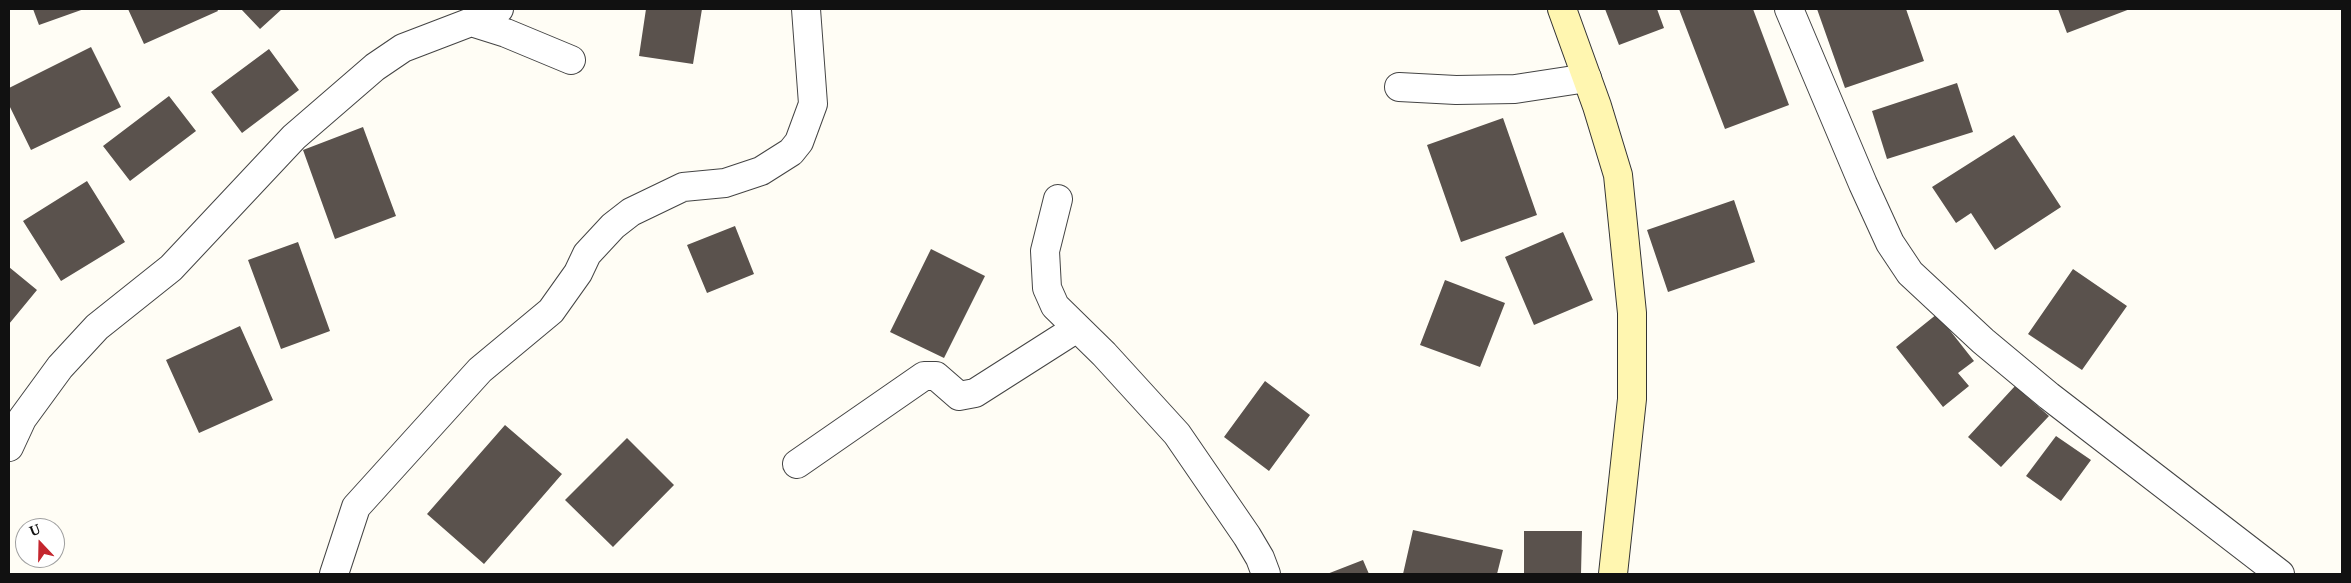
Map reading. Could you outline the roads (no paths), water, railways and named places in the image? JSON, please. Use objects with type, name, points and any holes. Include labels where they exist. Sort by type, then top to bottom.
[{"type":"street","points":[[9,447],[22,419],[60,367],[97,327],[171,268],[294,137],[375,67],[403,48],[472,22],[499,9]]},
{"type":"street","points":[[334,574],[356,507],[480,370],[551,311],[578,273],[587,254],[613,226],[631,212],[684,187],[725,183],[748,176],[772,164],[795,147],[808,124],[814,104],[806,9]]},
{"type":"street","points":[[1562,9],[1610,143],[1618,175],[1632,313],[1632,399],[1613,574]]},
{"type":"street","points":[[1789,9],[1890,243],[1910,273],[1983,341],[2050,396],[2280,574]]},
{"type":"street","points":[[472,22],[506,33],[571,60]]},
{"type":"street","points":[[1400,86],[1456,90],[1515,89],[1587,78]]},
{"type":"street","points":[[1058,199],[1045,250],[1046,288],[1055,306],[1177,434],[1247,536],[1260,558],[1266,574]]},
{"type":"street","points":[[797,464],[924,376],[936,376],[958,396],[975,393],[1077,328]]}]
